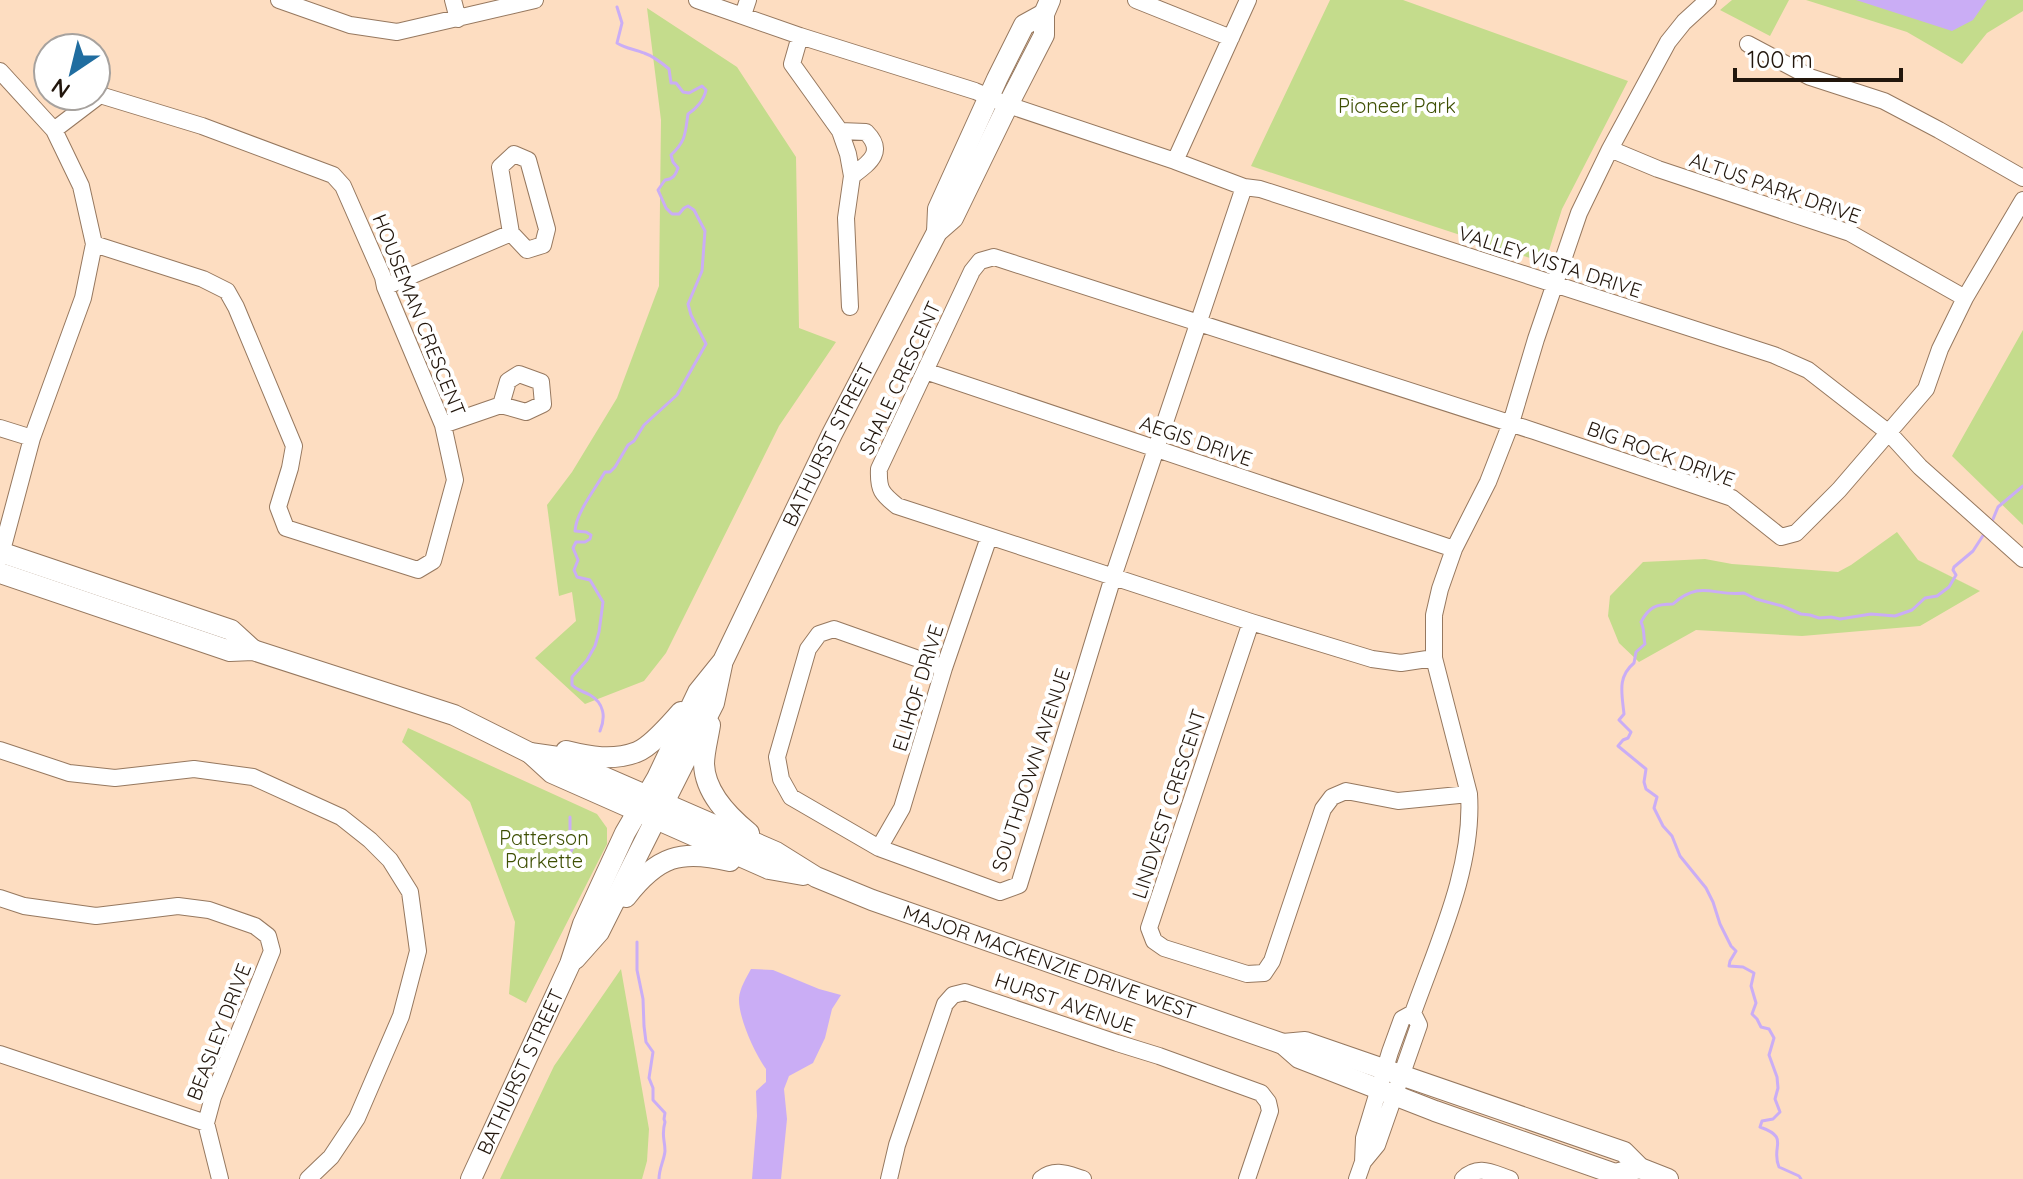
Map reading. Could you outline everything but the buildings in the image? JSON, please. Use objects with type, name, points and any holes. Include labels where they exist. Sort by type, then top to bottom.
[{"type":"main road","name":"BATHURST STREET","points":[[570,964],[599,932],[651,807],[832,434],[937,232],[953,218],[1024,25],[1047,7]]},
{"type":"main road","name":"MAJOR MACKENZIE DRIVE WEST","points":[[0,559],[230,651],[253,650],[454,715],[530,753],[558,757],[651,807],[768,859],[965,934],[1283,1044],[1299,1058],[1624,1152],[1640,1168],[1668,1179]]},
{"type":"main road","points":[[481,728],[602,759],[639,751],[706,698]]},
{"type":"main road","points":[[706,698],[704,765],[710,790],[768,859]]},
{"type":"main road","name":"BATHURST STREET","points":[[471,1179],[570,964],[583,924],[625,833],[651,807]]},
{"type":"main road","points":[[599,932],[642,877],[669,860],[681,856],[768,859]]},
{"type":"street","points":[[279,0],[350,25],[397,32],[535,0]]},
{"type":"street","points":[[453,0],[458,19]]},
{"type":"street","name":"VALLEY VISTA DRIVE","points":[[697,0],[746,8],[800,36],[1244,187],[1260,189],[1774,355],[1808,370],[1889,433],[1920,467],[2023,559]]},
{"type":"street","points":[[1136,0],[1231,38]]},
{"type":"street","points":[[1175,161],[1248,0]]},
{"type":"street","points":[[1357,1179],[1363,1162],[1364,1138],[1419,1025],[1413,1013],[1461,877],[1470,814],[1469,794],[1434,658],[1434,615],[1440,589],[1454,549],[1488,482],[1511,423],[1579,213],[1668,42],[1708,0]]},
{"type":"street","points":[[800,36],[792,64],[840,131],[848,154],[852,176],[846,218],[850,307]]},
{"type":"street","points":[[1748,44],[1810,77],[1884,101],[2023,178]]},
{"type":"street","points":[[0,71],[54,130],[81,186],[94,244],[83,298],[32,438],[0,559]]},
{"type":"street","name":"HOUSEMAN CRESCENT","points":[[54,130],[100,95],[202,126],[333,175],[343,186],[443,425],[455,480],[433,561],[418,570],[286,528],[278,507],[294,446],[227,291],[203,279],[94,244]]},
{"type":"street","points":[[840,131],[866,132],[874,140],[875,152],[870,161],[852,176]]},
{"type":"street","name":"ALTUS PARK DRIVE","points":[[1610,149],[1658,169],[1850,233],[1965,298]]},
{"type":"street","points":[[514,154],[528,160],[547,229],[543,245],[527,250],[511,233],[500,167],[514,154]]},
{"type":"street","name":"SOUTHDOWN AVENUE","points":[[944,668],[834,629],[819,634],[808,649],[777,757],[781,779],[791,797],[879,848],[1000,892],[1019,885],[1113,577],[1244,187]]},
{"type":"street","points":[[1889,433],[1926,389],[1940,349],[1965,298],[2023,200]]},
{"type":"street","points":[[385,287],[511,233]]},
{"type":"street","name":"SHALE CRESCENT","points":[[1434,658],[1401,663],[1372,659],[897,506],[883,494],[878,482],[879,469],[972,271],[980,261],[994,257],[1511,423]]},
{"type":"street","name":"AEGIS DRIVE","points":[[925,371],[1454,549]]},
{"type":"street","points":[[443,425],[501,405]]},
{"type":"street","name":"BIG ROCK DRIVE","points":[[1511,423],[1732,498],[1781,537],[1796,533],[1889,433]]},
{"type":"street","points":[[0,428],[32,438]]},
{"type":"street","name":"ELIHOF DRIVE","points":[[879,848],[902,808],[944,668],[989,537]]},
{"type":"street","name":"LINDVEST CRESCENT","points":[[1251,622],[1149,928],[1154,941],[1164,948],[1247,974],[1264,973],[1272,961],[1323,809],[1332,797],[1346,791],[1398,801],[1469,794]]},
{"type":"street","points":[[0,750],[69,773],[115,778],[194,769],[253,777],[341,817],[390,860],[410,892],[418,951],[401,1016],[357,1118],[331,1157],[308,1179]]},
{"type":"street","name":"BEASLEY DRIVE","points":[[0,898],[24,906],[96,916],[178,906],[209,910],[255,926],[268,936],[272,951],[213,1097],[206,1123],[220,1179]]},
{"type":"street","name":"HURST AVENUE","points":[[889,1179],[897,1145],[945,1004],[952,996],[963,992],[1159,1056],[1262,1094],[1268,1100],[1270,1111],[1247,1179]]},
{"type":"street","points":[[0,1054],[206,1123]]},
{"type":"street","points":[[1463,1179],[1472,1172],[1482,1170],[1510,1179]]},
{"type":"street","points":[[1041,1179],[1061,1172],[1083,1179]]},
{"type":"green space","name":"Pioneer Park","points":[[1330,0],[1403,0],[1628,81],[1562,209],[1545,263],[1251,166]]},
{"type":"green space","points":[[1732,0],[1789,0],[1770,36],[1720,10]]},
{"type":"green space","points":[[1806,0],[2023,0],[2023,11],[1987,33],[1962,64],[1907,32]]},
{"type":"green space","points":[[647,8],[737,67],[796,157],[799,328],[836,342],[779,426],[666,653],[644,681],[585,704],[535,658],[576,621],[572,592],[559,596],[547,505],[572,472],[617,398],[659,286],[661,120]]},
{"type":"green space","points":[[2023,330],[2023,525],[1952,456]]},
{"type":"green space","points":[[1897,532],[1918,560],[1980,591],[1920,626],[1802,636],[1696,630],[1639,662],[1619,643],[1608,616],[1610,596],[1643,562],[1705,559],[1838,572]]},
{"type":"green space","name":"Patterson Parkette","points":[[408,728],[597,814],[607,828],[607,844],[526,1003],[509,994],[515,922],[470,802],[402,742]]},
{"type":"green space","points":[[621,969],[649,1129],[647,1161],[642,1179],[500,1179],[554,1066]]},
{"type":"shaded area","points":[[1856,0],[1987,0],[1973,20],[1952,31]]},
{"type":"shaded area","points":[[751,969],[773,970],[841,995],[832,1009],[825,1038],[813,1063],[789,1076],[784,1089],[787,1119],[781,1179],[752,1179],[756,1091],[766,1082],[766,1069],[748,1035],[739,1006],[741,991]]},
{"type":"waterway","points":[[600,731],[603,721],[601,706],[595,698],[572,685],[572,677],[595,646],[603,602],[590,580],[577,577],[574,570],[578,560],[573,548],[576,542],[585,542],[591,535],[575,531],[576,524],[605,472],[615,467],[644,425],[677,395],[706,344],[688,304],[702,271],[705,231],[694,210],[688,206],[679,214],[672,214],[658,190],[665,180],[676,173],[678,168],[671,155],[682,141],[688,114],[699,104],[706,90],[702,86],[689,93],[683,92],[676,83],[671,83],[669,69],[660,62],[617,43],[622,23],[617,7]]},
{"type":"waterway","points":[[1991,524],[1998,507],[2023,486]]},
{"type":"waterway","points":[[1801,1179],[1779,1167],[1777,1139],[1760,1127],[1762,1121],[1773,1119],[1780,1112],[1775,1099],[1777,1077],[1769,1055],[1774,1038],[1752,1014],[1756,1003],[1751,986],[1754,973],[1743,967],[1729,966],[1736,951],[1720,924],[1706,888],[1680,856],[1672,836],[1654,808],[1657,797],[1646,789],[1646,769],[1618,746],[1631,732],[1619,720],[1624,714],[1623,680],[1634,663],[1636,652],[1645,644],[1641,622],[1647,613],[1658,606],[1673,604],[1692,592],[1744,593],[1819,618],[1840,619],[1871,614],[1895,616],[1912,610],[1925,598],[1937,596],[1949,587],[1956,575],[1954,567],[1973,551],[1984,534]]},
{"type":"waterway","points":[[570,817],[573,867]]},
{"type":"waterway","points":[[637,942],[637,970],[646,1042],[653,1052],[649,1078],[653,1100],[665,1113],[665,1151],[659,1179]]}]
